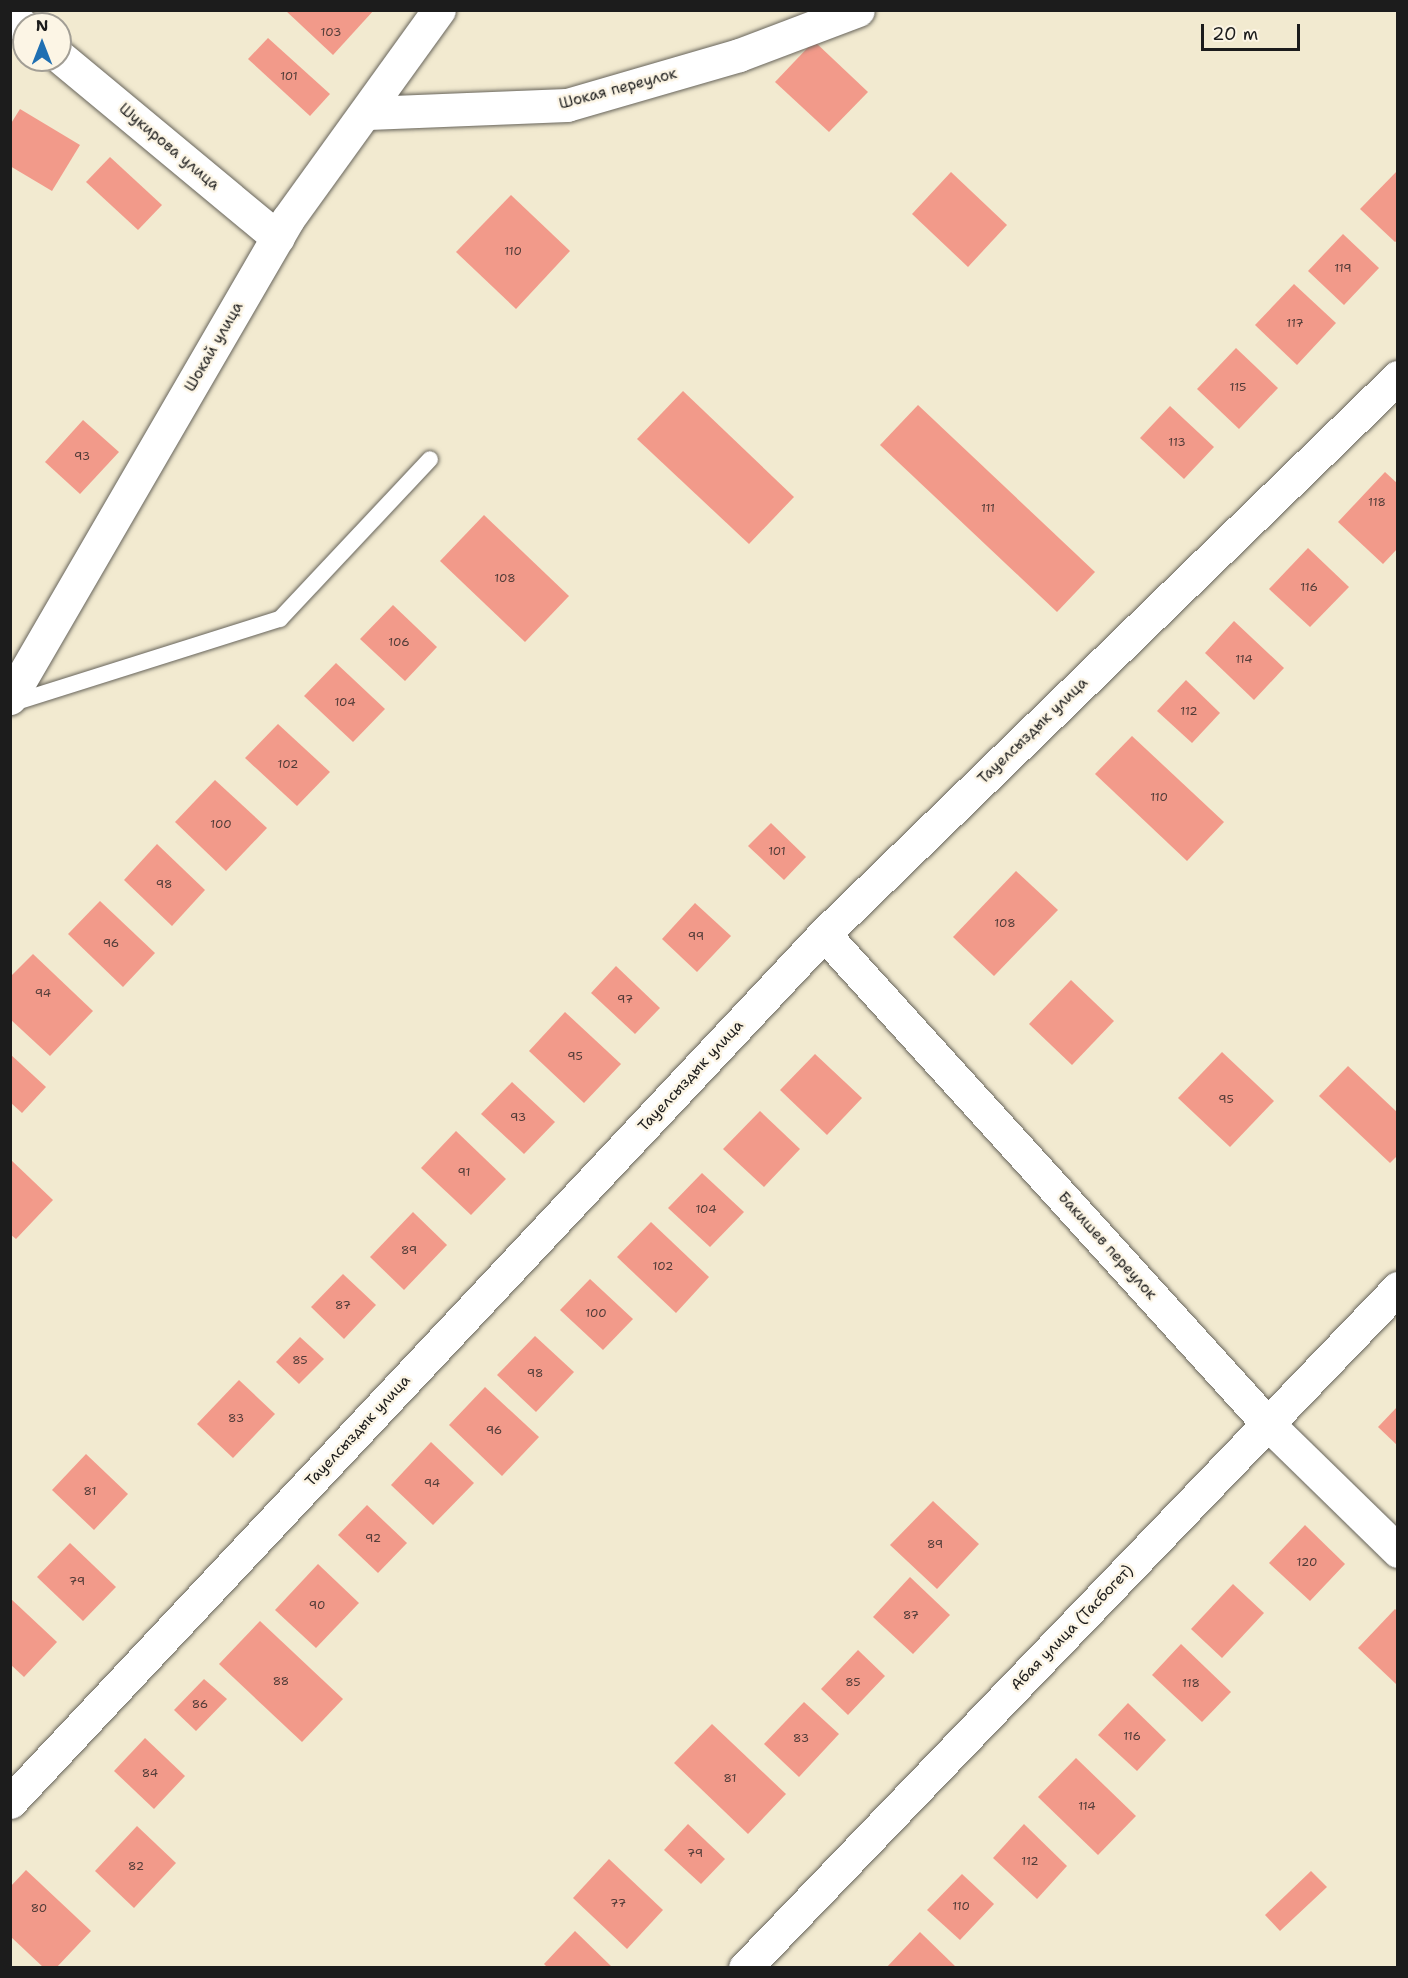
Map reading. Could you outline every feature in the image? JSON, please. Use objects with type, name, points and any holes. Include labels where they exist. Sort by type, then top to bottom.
[{"type":"street","name":"Шокай улица","points":[[10,698],[278,238],[439,10]]},
{"type":"street","name":"Шокая переулок","points":[[368,112],[567,105],[739,55],[858,10]]},
{"type":"street","name":"Шукирова улица","points":[[72,67],[278,238]]},
{"type":"street","name":"Тауелсыздык улица","points":[[10,1802],[824,934],[1398,377]]},
{"type":"street","name":"Бакишев переулок","points":[[824,934],[1268,1424],[1398,1551]]},
{"type":"street","name":"Абая улица (Тасбогет)","points":[[745,1968],[1398,1288]]},
{"type":"lane","points":[[10,704],[280,619],[430,459]]},
{"type":"building","points":[[285,10],[374,10],[333,55]]},
{"type":"building","points":[[268,38],[330,94],[310,116],[248,59]]},
{"type":"building","points":[[814,41],[868,92],[829,132],[775,82]]},
{"type":"building","points":[[20,109],[80,145],[52,191],[10,166],[10,125]]},
{"type":"building","points":[[110,157],[162,205],[138,230],[86,182]]},
{"type":"building","points":[[1398,170],[1398,240],[1395,242],[1360,209]]},
{"type":"building","points":[[951,172],[1007,225],[968,267],[912,214]]},
{"type":"building","points":[[511,195],[570,251],[516,309],[456,252]]},
{"type":"building","points":[[1343,234],[1379,268],[1344,305],[1308,271]]},
{"type":"building","points":[[1294,284],[1336,323],[1297,365],[1255,325]]},
{"type":"building","points":[[1236,348],[1278,388],[1239,429],[1197,389]]},
{"type":"building","points":[[683,391],[794,497],[749,544],[637,439]]},
{"type":"building","points":[[918,405],[1095,572],[1057,612],[880,445]]},
{"type":"building","points":[[1170,406],[1214,447],[1184,479],[1140,438]]},
{"type":"building","points":[[83,420],[119,452],[80,494],[45,462]]},
{"type":"building","points":[[1385,472],[1398,484],[1398,548],[1383,564],[1338,522]]},
{"type":"building","points":[[484,515],[569,596],[525,642],[440,561]]},
{"type":"building","points":[[1308,548],[1349,587],[1310,627],[1269,589]]},
{"type":"building","points":[[393,605],[437,647],[405,681],[360,639]]},
{"type":"building","points":[[1234,621],[1284,668],[1254,700],[1205,653]]},
{"type":"building","points":[[336,663],[385,709],[353,742],[304,696]]},
{"type":"building","points":[[1186,680],[1220,713],[1192,743],[1157,711]]},
{"type":"building","points":[[278,724],[330,772],[297,806],[245,758]]},
{"type":"building","points":[[1132,736],[1224,822],[1187,861],[1095,774]]},
{"type":"building","points":[[215,780],[267,828],[226,871],[175,822]]},
{"type":"building","points":[[771,823],[806,857],[784,880],[748,846]]},
{"type":"building","points":[[157,844],[205,890],[172,926],[124,880]]},
{"type":"building","points":[[1016,871],[1058,910],[994,976],[953,937]]},
{"type":"building","points":[[100,901],[155,953],[123,987],[68,934]]},
{"type":"building","points":[[695,903],[731,936],[697,972],[662,939]]},
{"type":"building","points":[[33,954],[93,1011],[50,1056],[10,1019],[10,977]]},
{"type":"building","points":[[616,966],[660,1008],[635,1034],[591,993]]},
{"type":"building","points":[[1071,980],[1114,1021],[1072,1065],[1029,1024]]},
{"type":"building","points":[[565,1012],[621,1064],[584,1103],[529,1051]]},
{"type":"building","points":[[1222,1052],[1274,1101],[1230,1147],[1178,1098]]},
{"type":"building","points":[[10,1054],[46,1087],[22,1113],[10,1102]]},
{"type":"building","points":[[815,1054],[862,1098],[827,1135],[780,1090]]},
{"type":"building","points":[[1348,1066],[1398,1113],[1398,1155],[1390,1163],[1319,1096]]},
{"type":"building","points":[[512,1082],[555,1122],[524,1154],[481,1114]]},
{"type":"building","points":[[760,1111],[800,1149],[764,1187],[723,1149]]},
{"type":"building","points":[[456,1131],[506,1179],[471,1215],[421,1168]]},
{"type":"building","points":[[10,1159],[53,1200],[16,1239],[10,1234]]},
{"type":"building","points":[[702,1173],[744,1212],[710,1247],[668,1208]]},
{"type":"building","points":[[413,1212],[447,1245],[404,1290],[370,1257]]},
{"type":"building","points":[[651,1222],[709,1277],[676,1313],[617,1257]]},
{"type":"building","points":[[343,1274],[376,1305],[344,1339],[311,1307]]},
{"type":"building","points":[[590,1279],[633,1319],[603,1350],[560,1310]]},
{"type":"building","points":[[535,1336],[574,1372],[536,1412],[497,1375]]},
{"type":"building","points":[[300,1337],[324,1359],[299,1384],[276,1362]]},
{"type":"building","points":[[239,1380],[275,1414],[233,1458],[197,1424]]},
{"type":"building","points":[[485,1387],[539,1437],[502,1476],[449,1425]]},
{"type":"building","points":[[1398,1406],[1398,1446],[1378,1427]]},
{"type":"building","points":[[431,1442],[474,1483],[433,1525],[391,1485]]},
{"type":"building","points":[[86,1454],[128,1494],[94,1530],[52,1490]]},
{"type":"building","points":[[933,1501],[979,1544],[937,1589],[890,1545]]},
{"type":"building","points":[[367,1505],[407,1543],[378,1573],[338,1535]]},
{"type":"building","points":[[1305,1525],[1345,1564],[1310,1601],[1269,1563]]},
{"type":"building","points":[[70,1543],[116,1587],[83,1621],[37,1577]]},
{"type":"building","points":[[318,1564],[359,1603],[316,1648],[275,1610]]},
{"type":"building","points":[[910,1577],[950,1615],[913,1654],[873,1617]]},
{"type":"building","points":[[1233,1584],[1264,1613],[1222,1658],[1191,1629]]},
{"type":"building","points":[[10,1598],[57,1642],[24,1677],[10,1664]]},
{"type":"building","points":[[1395,1609],[1398,1612],[1396,1684],[1358,1648]]},
{"type":"building","points":[[260,1621],[343,1699],[302,1742],[219,1664]]},
{"type":"building","points":[[1181,1644],[1231,1692],[1202,1722],[1152,1675]]},
{"type":"building","points":[[858,1650],[885,1676],[848,1715],[821,1689]]},
{"type":"building","points":[[204,1679],[227,1699],[196,1731],[174,1710]]},
{"type":"building","points":[[804,1702],[839,1734],[799,1777],[764,1744]]},
{"type":"building","points":[[1128,1703],[1166,1740],[1137,1771],[1098,1735]]},
{"type":"building","points":[[712,1724],[786,1794],[748,1834],[674,1763]]},
{"type":"building","points":[[145,1738],[185,1776],[154,1809],[114,1771]]},
{"type":"building","points":[[1076,1758],[1136,1816],[1098,1855],[1038,1797]]},
{"type":"building","points":[[688,1824],[725,1859],[701,1884],[664,1850]]},
{"type":"building","points":[[1024,1824],[1067,1866],[1037,1899],[993,1858]]},
{"type":"building","points":[[137,1826],[176,1863],[134,1908],[95,1871]]},
{"type":"building","points":[[609,1859],[663,1910],[627,1949],[573,1898]]},
{"type":"building","points":[[26,1870],[91,1931],[56,1968],[44,1968],[10,1936],[10,1887]]},
{"type":"building","points":[[1311,1871],[1327,1887],[1280,1931],[1265,1915]]},
{"type":"building","points":[[962,1874],[994,1904],[960,1940],[927,1910]]},
{"type":"building","points":[[575,1931],[613,1968],[548,1968],[544,1964]]},
{"type":"building","points":[[920,1932],[957,1968],[886,1968]]}]
